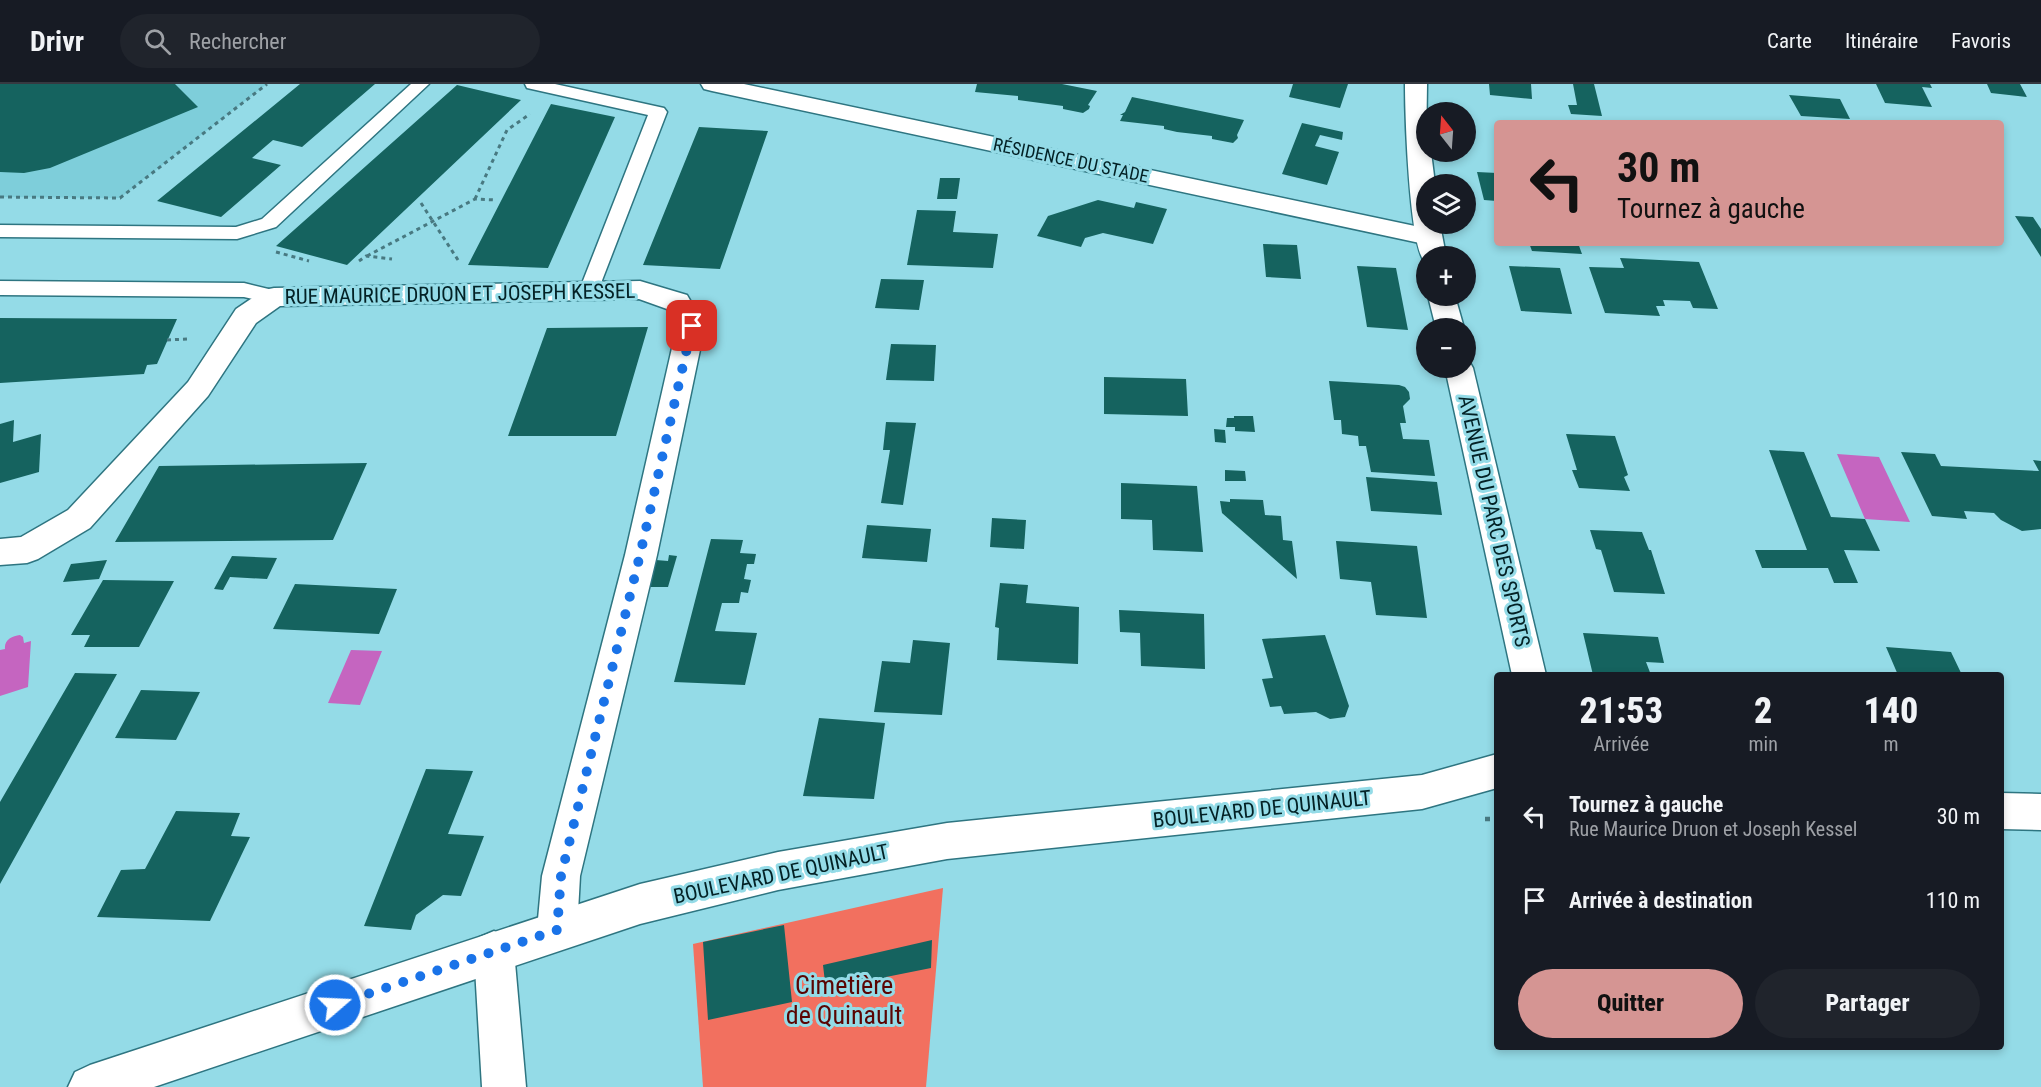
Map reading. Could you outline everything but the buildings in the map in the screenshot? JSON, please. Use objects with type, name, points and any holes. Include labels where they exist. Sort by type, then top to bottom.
[{"type":"street","name":"RÉSIDENCE DU STADE","points":[[712,84],[1416,231]]},
{"type":"street","points":[[1416,84],[1417,128],[1422,174]]},
{"type":"street","name":"RUE MAURICE DRUON ET JOSEPH KESSEL","points":[[14,551],[79,519],[198,389],[246,316],[274,297],[640,290],[676,302],[692,326],[638,567],[561,876],[557,930]]},
{"type":"street","name":"AVENUE DU PARC DES SPORTS","points":[[1461,378],[1528,672]]},
{"type":"street","name":"BOULEVARD DE QUINAULT","points":[[90,1087],[167,1074],[494,951],[557,930],[640,904],[778,871],[947,840],[1422,792],[1494,772]]},
{"type":"street","points":[[2004,811],[2041,812]]},
{"type":"street","points":[[494,951],[504,1087]]},
{"type":"lane","points":[[0,231],[237,233],[268,223],[421,84]]},
{"type":"lane","points":[[533,84],[658,112],[589,291]]},
{"type":"lane","points":[[0,288],[244,290],[274,297]]},
{"type":"path","points":[[0,197],[120,198],[267,84]]},
{"type":"path","points":[[474,199],[507,130],[561,90]]},
{"type":"path","points":[[352,265],[474,199],[496,200]]},
{"type":"path","points":[[421,203],[463,268]]},
{"type":"path","points":[[267,250],[317,263]]},
{"type":"path","points":[[366,256],[399,260]]},
{"type":"shaded area","points":[[0,84],[267,84],[120,198],[0,197]]},
{"type":"shaded area","points":[[1837,454],[1879,457],[1910,522],[1865,519]]},
{"type":"shaded area","points":[[20,635],[24,643],[31,641],[28,687],[0,696],[0,650],[5,649],[9,639]]},
{"type":"shaded area","points":[[351,650],[382,651],[360,705],[328,703]]},
{"type":"green space","name":"Cimetière de Quinault","points":[[943,888],[926,1087],[703,1087],[693,944]]},
{"type":"route","points":[[335,1005],[557,930],[561,876],[640,555],[692,326]]}]
